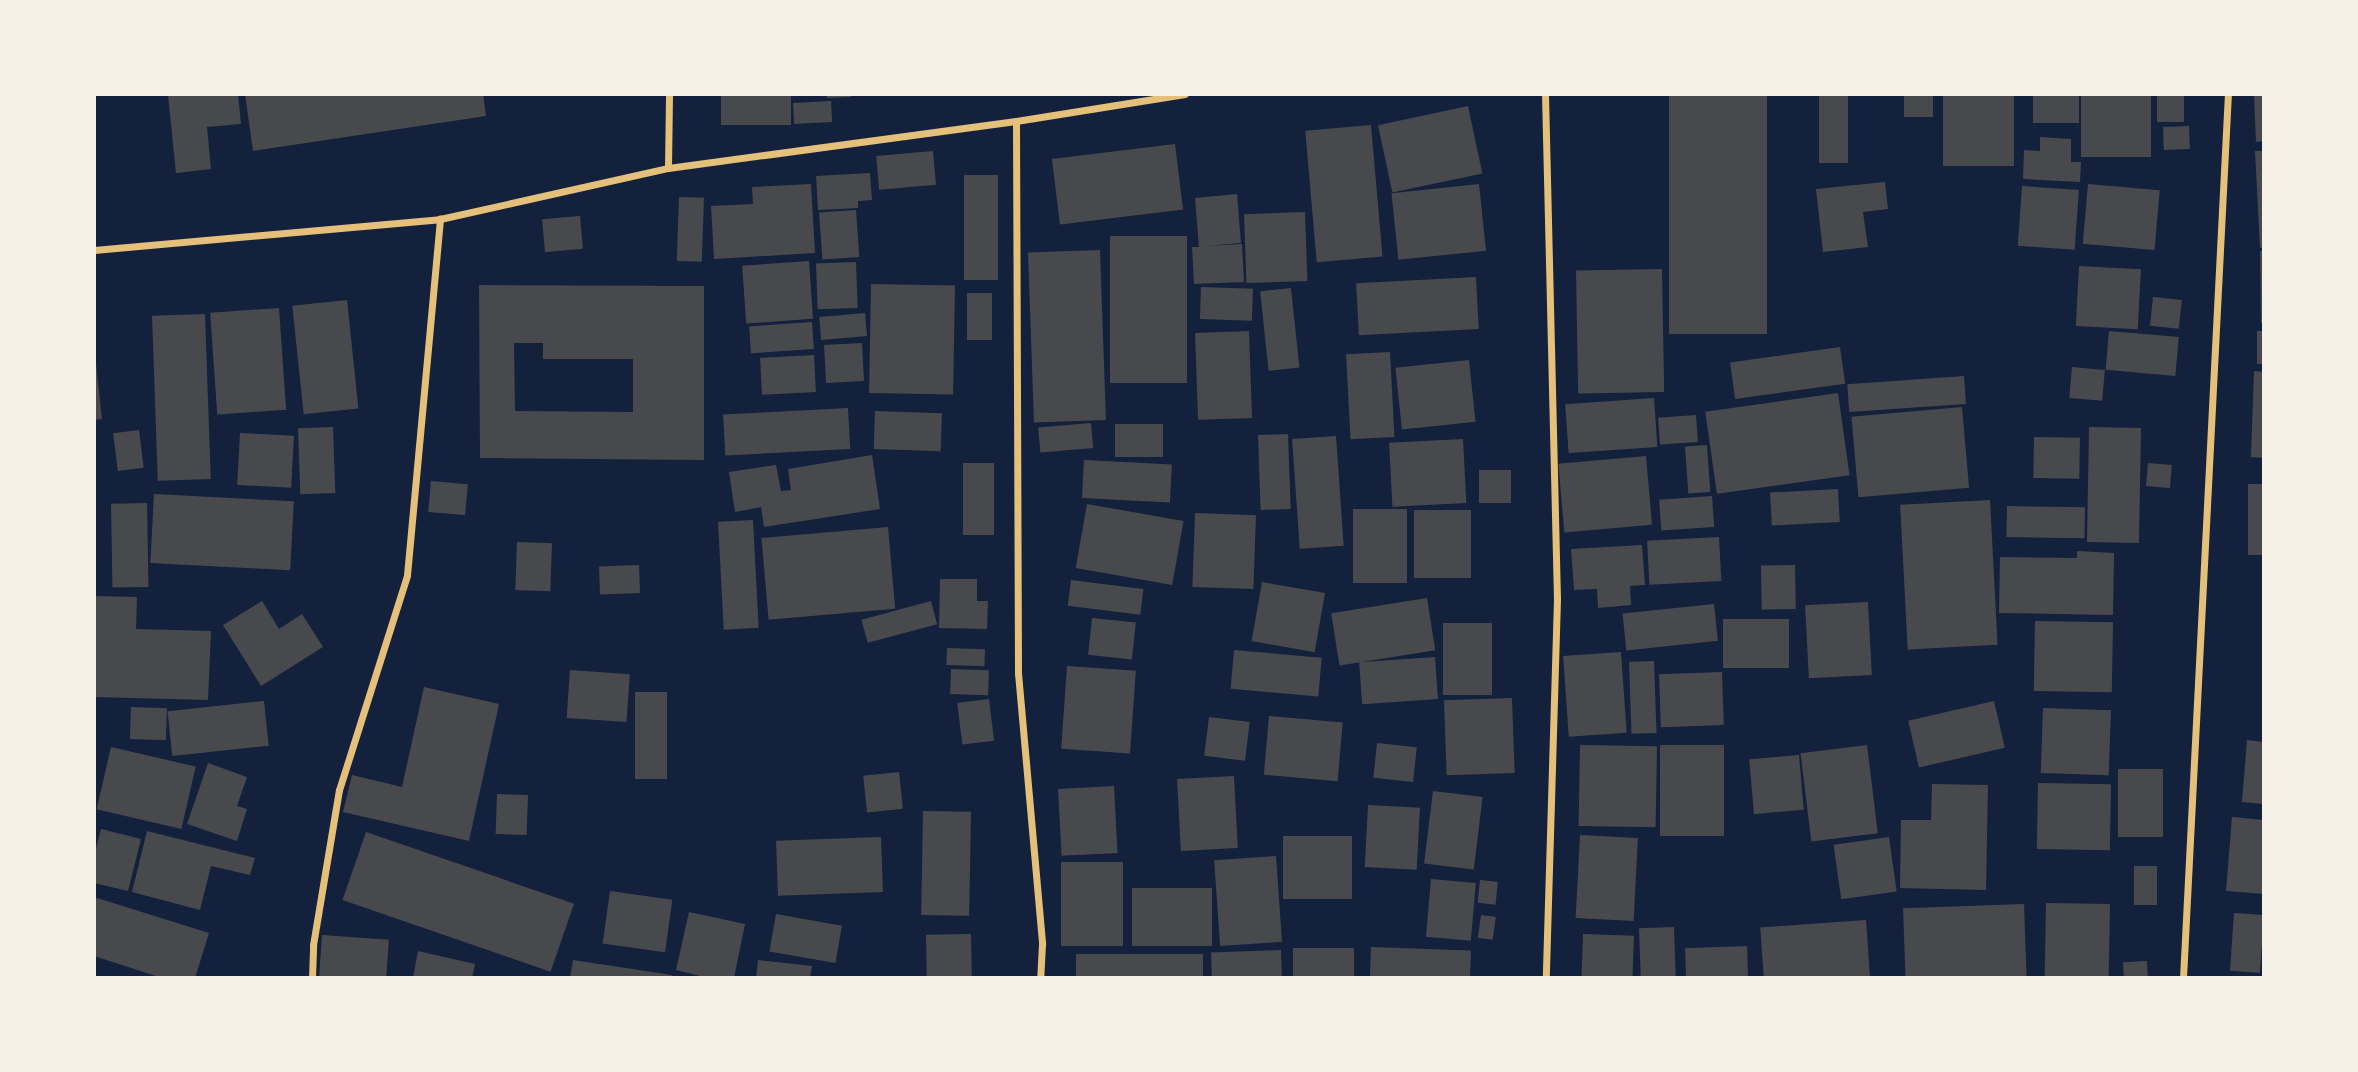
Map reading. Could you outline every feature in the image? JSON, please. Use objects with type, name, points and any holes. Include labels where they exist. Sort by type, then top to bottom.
[{"type":"street","points":[[668,168],[669,94]]},
{"type":"street","points":[[94,250],[440,219],[668,168],[1016,121],[1135,98],[1185,94]]},
{"type":"street","points":[[1545,94],[1557,599],[1546,978]]},
{"type":"street","points":[[2183,978],[2228,94]]},
{"type":"street","points":[[1016,121],[1018,673],[1042,944],[1040,978]]},
{"type":"street","points":[[312,978],[313,945],[339,790],[407,575],[440,219]]},
{"type":"building","points":[[238,94],[241,124],[207,127],[211,169],[176,173],[168,95]]},
{"type":"building","points":[[245,94],[483,94],[486,116],[253,151]]},
{"type":"building","points":[[721,94],[791,94],[791,125],[721,125]]},
{"type":"building","points":[[827,94],[851,94],[851,97],[827,98]]},
{"type":"building","points":[[1669,94],[1767,94],[1767,334],[1669,334]]},
{"type":"building","points":[[1819,94],[1848,94],[1848,163],[1819,163]]},
{"type":"building","points":[[1904,94],[1933,94],[1933,117],[1904,117]]},
{"type":"building","points":[[1943,94],[2014,94],[2014,166],[1943,166]]},
{"type":"building","points":[[2033,94],[2079,94],[2079,123],[2033,123]]},
{"type":"building","points":[[2081,94],[2151,94],[2151,157],[2081,157]]},
{"type":"building","points":[[2157,94],[2184,94],[2184,122],[2157,122]]},
{"type":"building","points":[[2254,94],[2264,94],[2264,141],[2256,142]]},
{"type":"building","points":[[831,101],[832,122],[794,124],[793,103]]},
{"type":"building","points":[[1468,106],[1482,173],[1392,193],[1378,125]]},
{"type":"building","points":[[1371,125],[1383,256],[1317,262],[1305,131]]},
{"type":"building","points":[[2189,126],[2190,149],[2164,150],[2163,127]]},
{"type":"building","points":[[2040,137],[2071,139],[2071,162],[2081,162],[2080,182],[2023,179],[2024,150],[2040,151]]},
{"type":"building","points":[[1175,144],[1183,210],[1060,225],[1052,159]]},
{"type":"building","points":[[933,151],[936,185],[879,190],[876,156]]},
{"type":"building","points":[[2255,151],[2264,151],[2264,248],[2260,248]]},
{"type":"building","points":[[870,173],[872,200],[858,201],[858,208],[818,210],[816,176]]},
{"type":"building","points":[[964,175],[998,175],[998,280],[964,280]]},
{"type":"building","points":[[1885,182],[1888,209],[1863,212],[1868,247],[1823,252],[1816,189]]},
{"type":"building","points":[[811,184],[815,253],[714,259],[711,206],[753,204],[752,187]]},
{"type":"building","points":[[1479,184],[1486,251],[1398,260],[1391,193]]},
{"type":"building","points":[[2088,184],[2160,190],[2154,250],[2083,244]]},
{"type":"building","points":[[2022,186],[2079,190],[2075,250],[2018,246]]},
{"type":"building","points":[[1237,194],[1241,243],[1206,246],[1242,244],[1244,282],[1194,284],[1192,247],[1199,247],[1195,198]]},
{"type":"building","points":[[679,197],[704,198],[702,262],[677,261]]},
{"type":"building","points":[[856,210],[859,257],[822,259],[819,213]]},
{"type":"building","points":[[1305,212],[1307,281],[1246,283],[1244,214]]},
{"type":"building","points":[[580,216],[583,249],[545,252],[542,219]]},
{"type":"building","points":[[1110,236],[1187,236],[1187,383],[1110,383]]},
{"type":"building","points":[[1100,250],[1106,420],[1034,422],[1028,253]]},
{"type":"building","points":[[2260,251],[2264,251],[2264,323],[2261,323]]},
{"type":"building","points":[[809,261],[813,319],[746,324],[742,266]]},
{"type":"building","points":[[856,262],[858,308],[818,309],[816,263]]},
{"type":"building","points":[[2079,266],[2141,269],[2138,329],[2076,326]]},
{"type":"building","points":[[1662,269],[1664,392],[1578,393],[1576,271]]},
{"type":"building","points":[[1476,277],[1479,329],[1359,335],[1356,283]]},
{"type":"building","points":[[871,284],[955,285],[953,394],[869,393]]},
{"type":"building","points":[[479,285],[704,286],[704,460],[480,458]],"holes":[[[514,343],[543,343],[543,359],[633,359],[633,412],[515,411]]]},
{"type":"building","points":[[1201,287],[1253,289],[1252,321],[1200,319]]},
{"type":"building","points":[[1291,288],[1299,368],[1269,371],[1260,291]]},
{"type":"building","points":[[967,293],[992,293],[992,340],[967,340]]},
{"type":"building","points":[[2153,297],[2182,300],[2179,329],[2150,326]]},
{"type":"building","points":[[347,300],[358,408],[304,414],[292,306]]},
{"type":"building","points":[[279,308],[286,410],[217,415],[210,313]]},
{"type":"building","points":[[865,313],[867,336],[821,340],[819,317]]},
{"type":"building","points":[[205,314],[211,479],[158,481],[152,316]]},
{"type":"building","points":[[812,322],[814,349],[751,353],[749,326]]},
{"type":"building","points":[[1249,331],[1252,418],[1198,420],[1195,333]]},
{"type":"building","points":[[2109,331],[2179,337],[2175,376],[2106,370]]},
{"type":"building","points":[[2257,331],[2264,331],[2264,364],[2257,364]]},
{"type":"building","points":[[862,343],[864,381],[826,383],[824,345]]},
{"type":"building","points":[[94,345],[102,419],[94,420]]},
{"type":"building","points":[[1840,347],[1845,384],[1735,399],[1730,362]]},
{"type":"building","points":[[1390,352],[1394,437],[1351,439],[1346,354]]},
{"type":"building","points":[[814,355],[816,392],[762,395],[760,358]]},
{"type":"building","points":[[1469,360],[1475,422],[1402,429],[1395,368]]},
{"type":"building","points":[[2072,367],[2105,370],[2102,401],[2069,398]]},
{"type":"building","points":[[2254,371],[2264,372],[2264,458],[2251,457]]},
{"type":"building","points":[[1964,376],[1966,404],[1849,412],[1847,384]]},
{"type":"building","points":[[1838,393],[1850,475],[1717,494],[1705,412]]},
{"type":"building","points":[[1654,398],[1657,447],[1569,453],[1565,404]]},
{"type":"building","points":[[1962,407],[1969,488],[1858,497],[1851,417]]},
{"type":"building","points":[[848,408],[850,449],[725,455],[723,415]]},
{"type":"building","points":[[875,411],[942,413],[941,451],[874,449]]},
{"type":"building","points":[[1696,415],[1698,442],[1660,445],[1658,418]]},
{"type":"building","points":[[1091,423],[1093,448],[1040,453],[1038,428]]},
{"type":"building","points":[[1115,424],[1163,424],[1163,457],[1115,457]]},
{"type":"building","points":[[333,427],[335,493],[300,494],[298,428]]},
{"type":"building","points":[[2089,427],[2141,428],[2139,543],[2087,542]]},
{"type":"building","points":[[139,430],[144,468],[118,471],[113,433]]},
{"type":"building","points":[[240,433],[294,436],[291,488],[237,485]]},
{"type":"building","points":[[1288,434],[1291,509],[1261,510],[1258,435]]},
{"type":"building","points":[[1336,436],[1344,546],[1300,549],[1292,439]]},
{"type":"building","points":[[2034,437],[2080,438],[2079,479],[2033,478]]},
{"type":"building","points":[[1463,439],[1466,503],[1392,507],[1389,443]]},
{"type":"building","points":[[1707,445],[1710,492],[1688,493],[1685,447]]},
{"type":"building","points":[[872,455],[880,509],[764,527],[761,507],[735,512],[729,472],[776,465],[781,491],[791,490],[788,469]]},
{"type":"building","points":[[1646,456],[1652,525],[1564,532],[1558,464]]},
{"type":"building","points":[[1084,460],[1172,465],[1170,503],[1082,498]]},
{"type":"building","points":[[963,463],[994,463],[994,535],[963,535]]},
{"type":"building","points":[[2148,463],[2172,465],[2170,488],[2146,486]]},
{"type":"building","points":[[1479,470],[1511,470],[1511,503],[1479,503]]},
{"type":"building","points":[[431,481],[468,484],[465,515],[428,512]]},
{"type":"building","points":[[2248,484],[2264,484],[2264,555],[2248,555]]},
{"type":"building","points":[[1838,489],[1840,522],[1772,526],[1770,493]]},
{"type":"building","points":[[154,494],[294,501],[290,570],[150,563]]},
{"type":"building","points":[[1712,496],[1714,527],[1661,531],[1659,500]]},
{"type":"building","points":[[1990,500],[1998,645],[1908,650],[1900,505]]},
{"type":"building","points":[[147,503],[148,587],[112,588],[111,504]]},
{"type":"building","points":[[1087,504],[1184,521],[1172,585],[1076,568]]},
{"type":"building","points":[[2007,506],[2085,507],[2084,538],[2006,537]]},
{"type":"building","points":[[1353,509],[1407,509],[1407,583],[1353,583]]},
{"type":"building","points":[[1414,510],[1471,510],[1471,578],[1414,578]]},
{"type":"building","points":[[1195,513],[1256,515],[1253,589],[1192,587]]},
{"type":"building","points":[[753,520],[759,628],[724,630],[718,522]]},
{"type":"building","points":[[888,527],[895,609],[769,620],[761,538]]},
{"type":"building","points":[[1719,537],[1721,581],[1649,585],[1647,541]]},
{"type":"building","points":[[517,542],[552,543],[550,591],[515,590]]},
{"type":"building","points":[[1642,545],[1645,585],[1630,586],[1631,605],[1598,608],[1597,589],[1574,590],[1571,549]]},
{"type":"building","points":[[2077,551],[2114,553],[2113,615],[1999,613],[2000,557],[2077,558]]},
{"type":"building","points":[[639,565],[640,593],[600,594],[599,566]]},
{"type":"building","points":[[1795,565],[1796,609],[1762,610],[1761,566]]},
{"type":"building","points":[[940,579],[977,579],[977,601],[988,601],[987,629],[939,628]]},
{"type":"building","points":[[1071,580],[1143,589],[1140,615],[1068,606]]},
{"type":"building","points":[[1262,582],[1325,593],[1315,652],[1252,641]]},
{"type":"building","points":[[94,596],[137,597],[136,629],[211,631],[208,700],[94,697]]},
{"type":"building","points":[[1427,598],[1435,650],[1339,666],[1331,613]]},
{"type":"building","points":[[262,601],[279,629],[302,614],[323,647],[261,686],[223,625]]},
{"type":"building","points":[[931,601],[937,624],[868,643],[861,620]]},
{"type":"building","points":[[1868,602],[1872,675],[1809,678],[1805,605]]},
{"type":"building","points":[[1714,604],[1718,641],[1626,650],[1623,614]]},
{"type":"building","points":[[1092,618],[1136,623],[1132,659],[1088,655]]},
{"type":"building","points":[[1723,619],[1789,619],[1789,668],[1723,668]]},
{"type":"building","points":[[2035,621],[2113,622],[2112,692],[2034,691]]},
{"type":"building","points":[[1443,623],[1492,623],[1492,695],[1443,695]]},
{"type":"building","points":[[947,648],[985,649],[984,666],[946,665]]},
{"type":"building","points":[[1234,650],[1322,658],[1318,697],[1231,689]]},
{"type":"building","points":[[1621,652],[1627,733],[1569,737],[1563,656]]},
{"type":"building","points":[[1435,657],[1438,699],[1362,704],[1359,662]]},
{"type":"building","points":[[1654,661],[1657,733],[1632,734],[1629,662]]},
{"type":"building","points":[[1067,666],[1136,671],[1130,754],[1061,749]]},
{"type":"building","points":[[951,669],[989,670],[988,695],[950,694]]},
{"type":"building","points":[[570,670],[630,674],[627,722],[567,718]]},
{"type":"building","points":[[1722,672],[1724,725],[1661,727],[1659,674]]},
{"type":"building","points":[[424,687],[499,704],[469,841],[343,812],[352,775],[402,787]]},
{"type":"building","points":[[635,692],[667,692],[667,779],[635,779]]},
{"type":"building","points":[[1512,698],[1515,773],[1447,775],[1444,700]]},
{"type":"building","points":[[989,699],[994,741],[962,745],[957,703]]},
{"type":"building","points":[[264,701],[269,746],[172,756],[168,711]]},
{"type":"building","points":[[1994,701],[2005,748],[1919,768],[1908,721]]},
{"type":"building","points":[[131,707],[167,708],[166,740],[130,739]]},
{"type":"building","points":[[2043,708],[2111,710],[2109,775],[2041,773]]},
{"type":"building","points":[[1269,716],[1343,722],[1338,781],[1264,775]]},
{"type":"building","points":[[1209,717],[1250,722],[1245,761],[1204,756]]},
{"type":"building","points":[[2247,740],[2264,742],[2264,804],[2242,802]]},
{"type":"building","points":[[1377,743],[1417,747],[1413,782],[1373,778]]},
{"type":"building","points":[[1580,745],[1657,746],[1656,827],[1579,826]]},
{"type":"building","points":[[1660,745],[1724,745],[1724,836],[1660,836]]},
{"type":"building","points":[[1867,745],[1878,833],[1811,842],[1800,753]]},
{"type":"building","points":[[111,747],[196,767],[181,829],[97,809]]},
{"type":"building","points":[[1799,755],[1804,810],[1754,814],[1749,759]]},
{"type":"building","points":[[208,763],[247,777],[237,806],[247,809],[237,841],[187,824]]},
{"type":"building","points":[[2118,769],[2163,769],[2163,837],[2118,837]]},
{"type":"building","points":[[899,772],[903,809],[867,813],[863,776]]},
{"type":"building","points":[[1234,776],[1238,848],[1181,851],[1177,779]]},
{"type":"building","points":[[2038,783],[2111,784],[2110,850],[2037,849]]},
{"type":"building","points":[[1932,784],[1988,785],[1986,890],[1900,888],[1901,820],[1931,820]]},
{"type":"building","points":[[1114,786],[1118,853],[1062,856],[1058,789]]},
{"type":"building","points":[[1433,791],[1483,797],[1474,870],[1424,863]]},
{"type":"building","points":[[497,794],[528,795],[527,835],[496,834]]},
{"type":"building","points":[[1368,805],[1420,808],[1417,870],[1365,867]]},
{"type":"building","points":[[923,811],[971,812],[969,916],[921,915]]},
{"type":"building","points":[[2232,817],[2264,820],[2264,894],[2226,891]]},
{"type":"building","points":[[101,829],[141,839],[128,891],[94,883],[94,856]]},
{"type":"building","points":[[147,831],[255,858],[250,875],[211,866],[200,910],[132,892]]},
{"type":"building","points":[[366,832],[574,904],[551,972],[343,900]]},
{"type":"building","points":[[1580,835],[1638,838],[1634,921],[1576,918]]},
{"type":"building","points":[[1283,836],[1352,836],[1352,899],[1283,899]]},
{"type":"building","points":[[881,837],[883,892],[778,896],[776,841]]},
{"type":"building","points":[[1889,837],[1897,891],[1841,899],[1834,845]]},
{"type":"building","points":[[1276,856],[1282,942],[1220,946],[1214,860]]},
{"type":"building","points":[[1061,862],[1123,862],[1123,946],[1061,946]]},
{"type":"building","points":[[2134,866],[2157,866],[2157,905],[2134,905]]},
{"type":"building","points":[[1431,879],[1476,883],[1471,941],[1426,937]]},
{"type":"building","points":[[1480,880],[1498,882],[1495,905],[1478,903]]},
{"type":"building","points":[[1132,888],[1212,888],[1212,946],[1132,946]]},
{"type":"building","points":[[610,891],[672,900],[665,952],[603,943]]},
{"type":"building","points":[[94,897],[209,933],[195,978],[162,978],[94,956]]},
{"type":"building","points":[[2046,903],[2110,904],[2109,978],[2045,978]]},
{"type":"building","points":[[2024,904],[2027,978],[1906,978],[1903,908]]},
{"type":"building","points":[[689,912],[745,924],[734,978],[708,978],[676,970]]},
{"type":"building","points":[[2234,913],[2264,915],[2260,973],[2230,971]]},
{"type":"building","points":[[776,914],[842,926],[835,963],[769,951]]},
{"type":"building","points":[[1481,915],[1496,917],[1493,940],[1478,938]]},
{"type":"building","points":[[1866,920],[1870,978],[1764,978],[1760,927]]},
{"type":"building","points":[[1674,927],[1676,978],[1641,978],[1639,928]]},
{"type":"building","points":[[971,934],[972,978],[927,978],[926,935]]},
{"type":"building","points":[[1583,934],[1634,936],[1632,978],[1581,978]]},
{"type":"building","points":[[322,935],[389,940],[386,978],[319,978]]},
{"type":"building","points":[[1747,946],[1748,978],[1686,978],[1685,948]]},
{"type":"building","points":[[1371,947],[1471,950],[1470,978],[1370,978]]},
{"type":"building","points":[[1293,948],[1354,948],[1354,978],[1293,978]]},
{"type":"building","points":[[1281,950],[1282,978],[1212,978],[1211,952]]},
{"type":"building","points":[[418,951],[475,964],[472,978],[413,978]]},
{"type":"building","points":[[1076,954],[1203,954],[1203,978],[1076,978]]},
{"type":"building","points":[[573,960],[672,975],[672,978],[570,978]]},
{"type":"building","points":[[758,960],[812,966],[810,978],[756,978]]},
{"type":"building","points":[[2147,961],[2148,978],[2124,978],[2123,962]]}]
